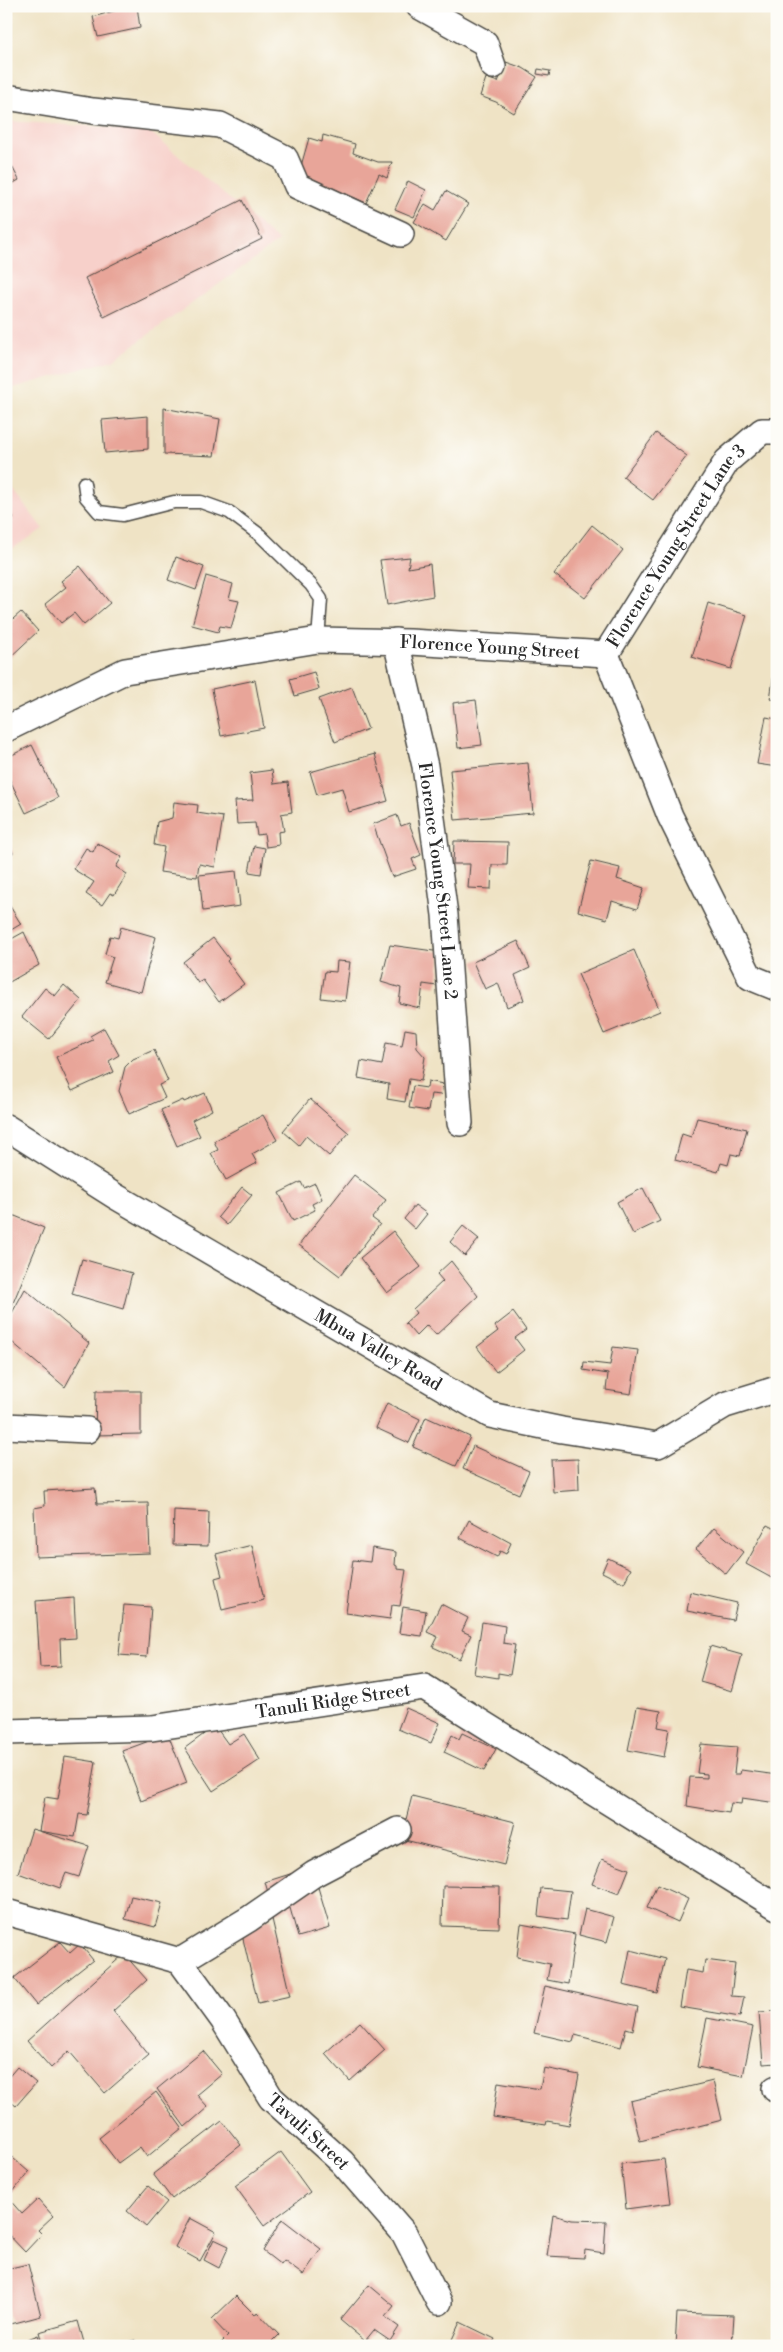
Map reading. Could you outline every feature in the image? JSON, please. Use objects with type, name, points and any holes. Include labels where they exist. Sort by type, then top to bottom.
[{"type":"street","points":[[419,6],[485,42],[493,66]]},
{"type":"street","points":[[6,97],[92,111],[220,125],[285,158],[297,186],[401,234]]},
{"type":"street","name":"Florence Young Street Lane 3","points":[[606,654],[727,461],[762,431],[777,431]]},
{"type":"street","name":"Florence Young Street","points":[[6,729],[125,671],[318,640],[396,641],[606,654],[670,816],[750,977],[777,988]]},
{"type":"street","name":"Florence Young Street Lane 2","points":[[396,641],[425,766],[445,914],[460,1123]]},
{"type":"street","name":"Mbua Valley Road","points":[[6,1127],[123,1201],[490,1415],[562,1430],[658,1445],[725,1405],[777,1389]]},
{"type":"street","points":[[6,1426],[88,1430]]},
{"type":"street","name":"Tanuli Ridge Street","points":[[6,1732],[152,1728],[424,1687],[777,1907]]},
{"type":"street","points":[[6,1912],[180,1961],[249,1919],[314,1874],[398,1830]]},
{"type":"street","name":"Tavuli Street","points":[[180,1961],[223,2020],[271,2098],[342,2162],[404,2233],[439,2302]]},
{"type":"lane","points":[[84,483],[86,497],[99,512],[123,515],[174,502],[201,502],[229,512],[260,535],[311,585],[321,599],[318,640]]},
{"type":"shaded area","points":[[6,121],[148,130],[279,241],[113,360],[6,390]]},
{"type":"shaded area","points":[[6,481],[43,529],[6,553]]},
{"type":"building","points":[[137,6],[140,28],[98,37],[93,17]]},
{"type":"building","points":[[506,62],[523,68],[537,77],[514,113],[496,102],[480,96],[486,78],[498,82]]},
{"type":"building","points":[[538,69],[550,71],[549,76],[537,74]]},
{"type":"building","points":[[323,135],[355,144],[353,153],[378,162],[392,162],[387,178],[379,174],[366,203],[299,173],[309,138],[322,142]]},
{"type":"building","points":[[6,155],[19,180],[6,187]]},
{"type":"building","points":[[408,181],[426,190],[414,217],[395,209]]},
{"type":"building","points":[[446,191],[468,204],[446,241],[414,222],[425,204],[435,210]]},
{"type":"building","points":[[242,200],[262,239],[104,317],[85,278]]},
{"type":"building","points":[[164,408],[220,419],[214,456],[164,454]]},
{"type":"building","points":[[148,416],[148,449],[105,453],[102,420]]},
{"type":"building","points":[[656,433],[687,456],[653,500],[623,477]]},
{"type":"building","points":[[6,505],[14,518],[6,523]]},
{"type":"building","points":[[592,525],[623,550],[585,598],[554,574]]},
{"type":"building","points":[[176,557],[204,567],[196,590],[168,580]]},
{"type":"building","points":[[410,557],[408,568],[430,564],[433,596],[387,605],[380,560]]},
{"type":"building","points":[[80,566],[110,603],[84,625],[74,613],[61,623],[45,604],[66,587],[61,581]]},
{"type":"building","points":[[206,576],[233,584],[229,599],[239,601],[231,628],[220,626],[218,632],[192,625]]},
{"type":"building","points":[[708,603],[747,615],[731,669],[692,657]]},
{"type":"building","points":[[21,612],[38,631],[6,661],[6,625]]},
{"type":"building","points":[[777,659],[777,700],[770,699]]},
{"type":"building","points":[[314,672],[319,689],[295,696],[290,679]]},
{"type":"building","points":[[255,680],[264,728],[221,736],[212,689]]},
{"type":"building","points":[[352,687],[368,729],[335,742],[319,699]]},
{"type":"building","points":[[476,700],[482,745],[458,748],[453,703]]},
{"type":"building","points":[[766,717],[777,719],[777,767],[757,764]]},
{"type":"building","points":[[32,745],[58,798],[26,813],[6,772],[6,758]]},
{"type":"building","points":[[375,754],[388,801],[349,812],[342,788],[317,795],[310,772]]},
{"type":"building","points":[[528,763],[533,813],[455,820],[450,770]]},
{"type":"building","points":[[272,770],[274,784],[288,782],[292,812],[281,814],[284,831],[278,832],[279,845],[266,847],[264,834],[257,835],[255,823],[237,824],[235,801],[253,800],[250,773]]},
{"type":"building","points":[[174,802],[198,805],[197,813],[223,817],[215,867],[199,864],[197,877],[160,872],[164,847],[154,845],[157,822],[172,818]]},
{"type":"building","points":[[397,815],[401,826],[409,823],[421,855],[412,859],[416,869],[392,877],[373,824]]},
{"type":"building","points":[[6,837],[13,853],[6,856]]},
{"type":"building","points":[[454,841],[508,842],[507,865],[492,865],[491,889],[468,888],[470,864],[453,864]]},
{"type":"building","points":[[97,843],[122,857],[116,867],[127,874],[114,895],[110,893],[102,905],[86,894],[94,882],[73,869],[86,848],[93,852]]},
{"type":"building","points":[[254,846],[265,848],[261,874],[249,872]]},
{"type":"building","points":[[591,861],[620,868],[617,879],[644,888],[637,909],[612,901],[607,919],[578,911]]},
{"type":"building","points":[[236,871],[240,906],[203,911],[199,875]]},
{"type":"building","points":[[6,900],[21,924],[6,933]]},
{"type":"building","points":[[121,927],[156,937],[141,992],[105,982],[113,957],[105,954],[110,936],[118,938]]},
{"type":"building","points":[[24,932],[39,965],[6,984],[6,942]]},
{"type":"building","points":[[213,938],[229,959],[227,961],[244,984],[219,1002],[203,980],[198,983],[183,962]]},
{"type":"building","points":[[518,941],[530,968],[515,975],[524,1000],[507,1007],[498,983],[485,989],[473,962]]},
{"type":"building","points":[[390,945],[441,952],[437,986],[423,984],[420,1008],[399,1003],[401,988],[381,982]]},
{"type":"building","points":[[634,950],[660,1011],[604,1034],[578,974]]},
{"type":"building","points":[[337,961],[350,962],[345,1001],[321,998],[325,971],[336,972]]},
{"type":"building","points":[[64,985],[81,1000],[49,1039],[22,1017],[45,988],[55,996]]},
{"type":"building","points":[[104,1028],[119,1055],[109,1061],[114,1072],[72,1091],[56,1057],[93,1040],[90,1036]]},
{"type":"building","points":[[405,1029],[416,1031],[417,1048],[425,1057],[421,1081],[409,1079],[405,1102],[387,1099],[389,1084],[358,1078],[361,1061],[382,1065],[386,1043],[402,1046]]},
{"type":"building","points":[[154,1050],[168,1081],[159,1085],[165,1098],[129,1114],[119,1091],[125,1067],[133,1059]]},
{"type":"building","points":[[428,1081],[443,1084],[441,1095],[431,1094],[428,1111],[409,1108],[413,1086],[427,1088]]},
{"type":"building","points":[[205,1093],[212,1110],[192,1120],[200,1136],[177,1146],[161,1110]]},
{"type":"building","points":[[310,1099],[349,1133],[329,1156],[306,1136],[299,1145],[283,1131]]},
{"type":"building","points":[[263,1115],[277,1140],[252,1154],[257,1163],[226,1180],[211,1153],[218,1150],[214,1141]]},
{"type":"building","points":[[697,1118],[747,1129],[740,1156],[731,1154],[728,1165],[721,1163],[718,1172],[675,1160],[682,1134],[691,1137]]},
{"type":"building","points":[[354,1175],[386,1200],[372,1218],[380,1224],[340,1276],[299,1245]]},
{"type":"building","points":[[301,1182],[304,1188],[315,1183],[322,1199],[312,1204],[315,1210],[293,1221],[279,1193]]},
{"type":"building","points":[[242,1187],[252,1195],[227,1225],[218,1217]]},
{"type":"building","points":[[643,1188],[660,1221],[633,1234],[617,1202]]},
{"type":"building","points":[[415,1205],[427,1214],[415,1229],[404,1219]]},
{"type":"building","points":[[10,1214],[44,1228],[6,1320],[6,1222]]},
{"type":"building","points":[[463,1226],[479,1239],[465,1256],[450,1242]]},
{"type":"building","points":[[393,1231],[421,1267],[387,1293],[360,1258]]},
{"type":"building","points":[[82,1259],[132,1273],[123,1309],[72,1294]]},
{"type":"building","points":[[451,1261],[478,1296],[436,1335],[427,1325],[416,1336],[405,1323],[416,1313],[413,1309],[443,1281],[437,1274]]},
{"type":"building","points":[[25,1289],[89,1343],[65,1387],[6,1337],[6,1324]]},
{"type":"building","points":[[513,1312],[526,1330],[515,1338],[524,1350],[496,1372],[477,1347],[498,1331],[495,1326]]},
{"type":"building","points":[[613,1347],[638,1350],[631,1394],[606,1390],[608,1374],[583,1370],[584,1362],[610,1365]]},
{"type":"building","points":[[96,1391],[141,1391],[141,1434],[95,1435]]},
{"type":"building","points":[[387,1403],[420,1419],[409,1443],[376,1428]]},
{"type":"building","points":[[426,1417],[470,1437],[456,1466],[413,1447]]},
{"type":"building","points":[[473,1446],[529,1471],[519,1494],[463,1469]]},
{"type":"building","points":[[578,1459],[579,1490],[553,1492],[551,1460]]},
{"type":"building","points":[[95,1488],[97,1504],[148,1503],[150,1553],[36,1557],[34,1508],[45,1506],[44,1491]]},
{"type":"building","points":[[174,1510],[209,1512],[208,1546],[173,1545]]},
{"type":"building","points":[[469,1520],[511,1543],[506,1554],[500,1551],[497,1557],[460,1538]]},
{"type":"building","points":[[767,1525],[777,1530],[777,1581],[746,1564]]},
{"type":"building","points":[[714,1528],[743,1552],[726,1574],[696,1549]]},
{"type":"building","points":[[252,1545],[264,1600],[222,1610],[215,1578],[222,1576],[216,1554]]},
{"type":"building","points":[[372,1548],[396,1552],[395,1565],[397,1569],[406,1570],[400,1606],[392,1605],[390,1619],[346,1613],[353,1560],[370,1562]]},
{"type":"building","points":[[608,1558],[631,1569],[624,1583],[602,1572]]},
{"type":"building","points":[[690,1592],[737,1603],[733,1620],[687,1611]]},
{"type":"building","points":[[74,1598],[76,1638],[60,1639],[61,1666],[40,1667],[36,1601]]},
{"type":"building","points":[[441,1604],[468,1618],[462,1631],[471,1635],[459,1659],[433,1647],[438,1637],[427,1632]]},
{"type":"building","points":[[124,1605],[151,1607],[147,1657],[119,1655]]},
{"type":"building","points":[[403,1607],[426,1611],[422,1636],[399,1633]]},
{"type":"building","points":[[482,1622],[505,1626],[503,1643],[515,1645],[510,1675],[498,1673],[498,1678],[474,1674]]},
{"type":"building","points":[[710,1646],[742,1655],[732,1691],[700,1682]]},
{"type":"building","points":[[637,1707],[661,1711],[658,1727],[669,1729],[664,1757],[628,1750]]},
{"type":"building","points":[[406,1708],[440,1723],[431,1743],[398,1729]]},
{"type":"building","points":[[215,1726],[228,1744],[244,1734],[260,1760],[213,1791],[185,1748]]},
{"type":"building","points":[[462,1733],[496,1749],[484,1771],[444,1752],[452,1735],[459,1739]]},
{"type":"building","points":[[168,1734],[187,1783],[141,1801],[122,1751]]},
{"type":"building","points":[[701,1744],[737,1747],[734,1774],[740,1774],[741,1770],[777,1775],[777,1803],[742,1798],[741,1804],[731,1803],[729,1813],[687,1806],[690,1777],[707,1778],[707,1774],[697,1773]]},
{"type":"building","points":[[65,1757],[96,1762],[87,1815],[79,1814],[75,1837],[39,1831],[45,1797],[58,1799]]},
{"type":"building","points":[[412,1796],[515,1822],[504,1865],[401,1839]]},
{"type":"building","points":[[32,1829],[89,1846],[79,1877],[66,1873],[60,1888],[18,1873]]},
{"type":"building","points":[[602,1859],[629,1869],[619,1894],[592,1884]]},
{"type":"building","points":[[312,1867],[330,1928],[298,1937],[290,1908],[274,1913],[265,1882]]},
{"type":"building","points":[[657,1885],[688,1899],[678,1922],[647,1908]]},
{"type":"building","points":[[443,1886],[500,1887],[499,1928],[442,1926]]},
{"type":"building","points":[[541,1888],[571,1891],[567,1920],[538,1916]]},
{"type":"building","points":[[131,1896],[162,1903],[155,1927],[125,1919]]},
{"type":"building","points":[[585,1909],[614,1917],[607,1942],[579,1935]]},
{"type":"building","points":[[272,1919],[290,1996],[258,2003],[240,1926]]},
{"type":"building","points":[[521,1924],[575,1934],[568,1984],[547,1980],[550,1964],[517,1957]]},
{"type":"building","points":[[60,1942],[70,1953],[80,1944],[93,1960],[36,2005],[14,1978]]},
{"type":"building","points":[[630,1950],[665,1959],[657,1993],[623,1985]]},
{"type":"building","points":[[124,1954],[147,1980],[113,2011],[149,2055],[105,2093],[69,2051],[51,2068],[27,2041]]},
{"type":"building","points":[[705,1960],[735,1964],[731,1996],[744,1997],[740,2017],[680,2007],[686,1970],[703,1973]]},
{"type":"building","points":[[545,1986],[638,2007],[633,2030],[626,2028],[621,2047],[575,2035],[573,2042],[534,2033]]},
{"type":"building","points":[[777,2011],[777,2063],[763,2064],[759,2012]]},
{"type":"building","points":[[707,2018],[753,2027],[743,2076],[697,2067]]},
{"type":"building","points":[[360,2022],[385,2050],[350,2081],[325,2053]]},
{"type":"building","points":[[203,2051],[222,2074],[197,2095],[208,2107],[185,2127],[157,2089]]},
{"type":"building","points":[[17,2067],[36,2083],[16,2106],[6,2098],[6,2080]]},
{"type":"building","points":[[544,2068],[579,2075],[569,2125],[547,2121],[546,2125],[493,2117],[498,2082],[540,2089]]},
{"type":"building","points":[[713,2081],[722,2120],[640,2141],[630,2101]]},
{"type":"building","points":[[156,2092],[182,2128],[147,2157],[140,2147],[118,2163],[99,2138]]},
{"type":"building","points":[[222,2121],[241,2145],[172,2199],[153,2174]]},
{"type":"building","points":[[6,2152],[29,2172],[8,2198],[22,2214],[38,2199],[53,2216],[38,2230],[42,2234],[25,2252],[6,2232]]},
{"type":"building","points":[[281,2152],[310,2192],[264,2226],[235,2186]]},
{"type":"building","points":[[664,2159],[670,2203],[626,2209],[621,2164]]},
{"type":"building","points":[[148,2186],[167,2202],[146,2227],[127,2211]]},
{"type":"building","points":[[553,2215],[572,2220],[606,2221],[604,2253],[585,2250],[584,2258],[547,2256]]},
{"type":"building","points":[[190,2218],[216,2232],[200,2261],[175,2247]]},
{"type":"building","points":[[282,2219],[321,2249],[303,2275],[284,2261],[281,2265],[263,2251]]},
{"type":"building","points":[[214,2239],[229,2246],[219,2268],[204,2260]]},
{"type":"building","points":[[28,2264],[41,2316],[11,2324],[6,2306],[6,2269]]},
{"type":"building","points":[[369,2285],[394,2306],[385,2317],[399,2327],[390,2341],[374,2330],[365,2341],[340,2320]]},
{"type":"building","points":[[236,2296],[255,2315],[257,2312],[279,2335],[268,2346],[224,2346],[221,2343],[228,2336],[212,2319]]},
{"type":"building","points":[[677,2313],[734,2315],[732,2346],[675,2346]]},
{"type":"building","points":[[78,2321],[85,2346],[43,2346],[39,2332]]},
{"type":"building","points":[[460,2322],[495,2339],[491,2346],[449,2346]]},
{"type":"building","points":[[38,2335],[41,2346],[10,2346]]},
{"type":"building","points":[[135,2340],[136,2346],[115,2346],[115,2345]]}]
